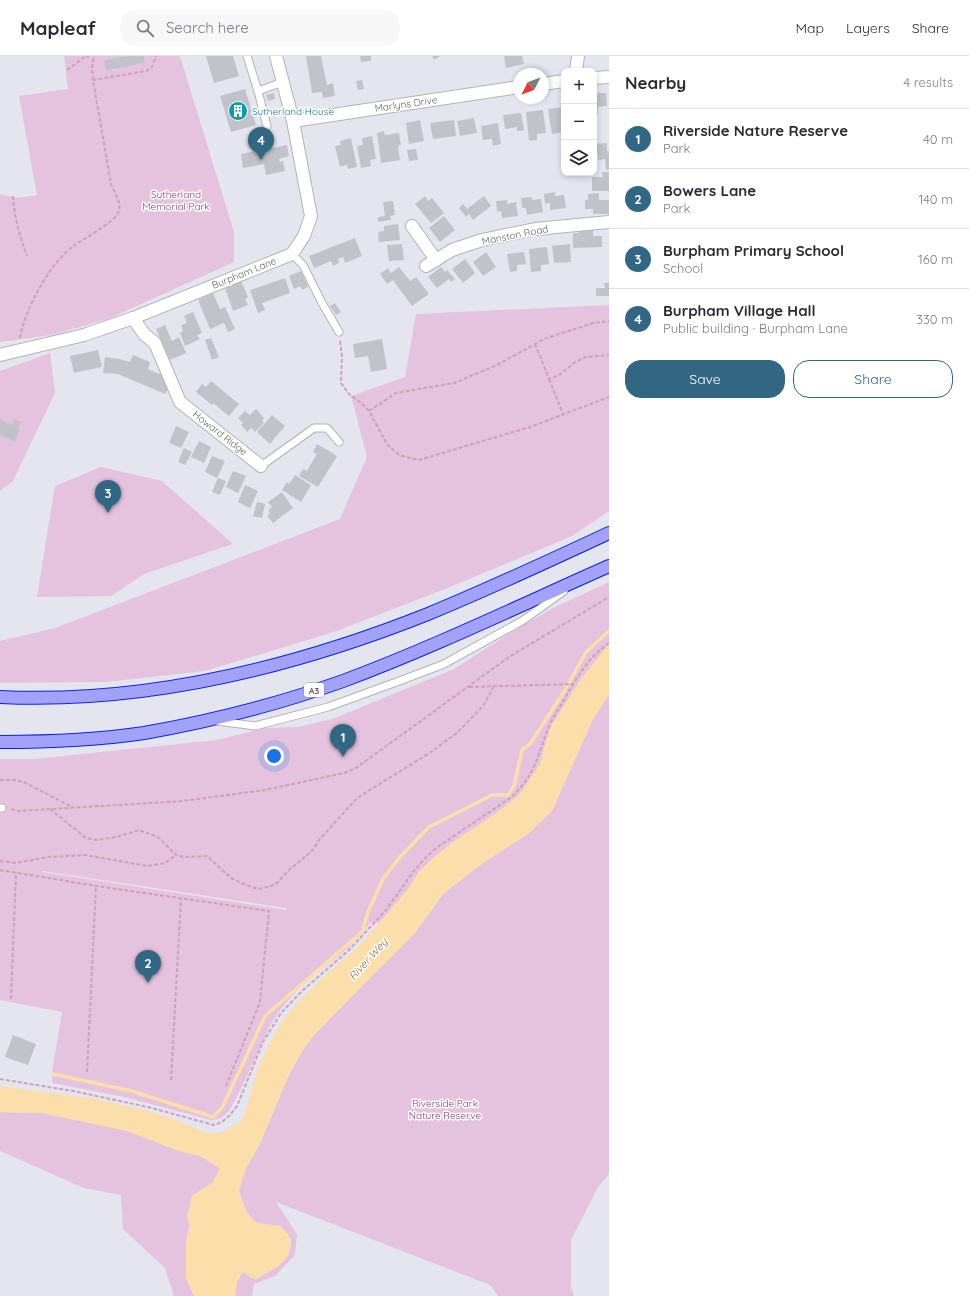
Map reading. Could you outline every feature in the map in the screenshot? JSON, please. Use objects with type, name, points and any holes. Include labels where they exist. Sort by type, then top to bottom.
[{"type":"highway","points":[[0,697],[112,694],[158,689],[218,679],[278,665],[364,638],[427,614],[490,588],[609,533]]},
{"type":"highway","name":"A3","points":[[0,742],[41,742],[144,733],[208,720],[273,703],[343,681],[412,653],[609,566]]},
{"type":"street","points":[[276,56],[293,121],[311,216],[304,236],[292,254]]},
{"type":"street","points":[[576,68],[578,56]]},
{"type":"street","points":[[597,78],[609,77]]},
{"type":"street","points":[[549,83],[561,81]]},
{"type":"street","name":"Marlyns Drive","points":[[293,121],[513,88]]},
{"type":"street","name":"Manston Road","points":[[412,226],[431,263],[452,250],[482,240],[535,229],[609,222]]},
{"type":"street","name":"Burpham Lane","points":[[0,355],[84,335],[133,318],[292,254]]},
{"type":"street","name":"Howard Ridge","points":[[133,318],[144,334],[155,343],[180,402],[261,466]]},
{"type":"lane","points":[[247,56],[267,126]]},
{"type":"lane","points":[[258,91],[283,82]]},
{"type":"lane","points":[[292,254],[303,265],[322,303],[339,332]]},
{"type":"lane","name":"Howard Ridge","points":[[261,466],[314,428],[327,428],[339,442]]},
{"type":"lane","points":[[208,720],[255,726],[328,706],[444,664],[522,621],[586,576]]},
{"type":"path","points":[[66,70],[83,58],[89,56]]},
{"type":"path","points":[[20,351],[22,327],[27,312],[49,273],[65,253],[112,220],[118,214],[120,209],[118,198],[111,184],[93,80],[92,68],[94,56]]},
{"type":"path","points":[[93,80],[146,71],[152,67],[156,56]]},
{"type":"path","points":[[13,196],[14,208],[27,256]]},
{"type":"path","points":[[369,411],[396,393],[454,383],[497,365],[544,338],[593,323],[609,321]]},
{"type":"path","points":[[339,332],[342,356],[341,383],[350,395],[369,411],[387,444],[399,455],[419,460],[530,427],[609,397]]},
{"type":"path","points":[[535,344],[563,414]]},
{"type":"path","points":[[549,379],[562,374],[575,362],[586,357],[609,355]]},
{"type":"path","points":[[1,808],[18,810],[50,809],[183,801],[265,790],[344,773],[356,768],[509,657],[609,597]]},
{"type":"path","points":[[0,1080],[72,1091],[148,1107],[214,1125],[222,1122],[237,1106],[264,1042],[281,1013],[302,991],[349,950],[386,910],[413,872],[427,856],[521,789],[531,775],[551,723],[574,684],[588,663],[602,648],[609,643]]},
{"type":"path","points":[[468,686],[574,684]]},
{"type":"path","points":[[50,809],[86,838],[96,840],[116,837],[139,830],[158,837],[176,855],[184,857],[207,856],[231,878],[258,889],[269,887],[277,883],[288,871],[313,850],[319,840],[357,798],[431,752],[458,732],[483,706],[494,686]]},
{"type":"path","points":[[0,780],[15,780],[24,782],[73,807]]},
{"type":"path","points":[[0,861],[16,863],[48,857],[85,855],[148,866],[165,863],[176,855]]},
{"type":"path","points":[[0,870],[96,886],[269,911],[260,1002],[226,1086]]},
{"type":"path","points":[[11,999],[16,872]]},
{"type":"path","points":[[87,1072],[96,886]]},
{"type":"path","points":[[171,1080],[181,898]]},
{"type":"green space","name":"Sutherland Memorial Park","points":[[64,56],[128,56],[104,60],[107,71],[145,63],[144,56],[180,56],[234,232],[234,262],[108,319],[52,335],[0,342],[0,194],[18,198],[37,195],[19,96],[68,89]]},
{"type":"green space","points":[[609,305],[609,511],[572,536],[450,587],[334,632],[205,671],[106,682],[0,683],[0,641],[55,628],[340,519],[367,457],[351,396],[405,377],[416,314]]},
{"type":"green space","points":[[50,353],[55,393],[13,481],[0,491],[0,371]]},
{"type":"green space","points":[[101,467],[162,481],[233,544],[144,574],[111,596],[37,597],[55,486]]},
{"type":"green space","points":[[609,582],[609,644],[595,663],[546,741],[540,764],[519,795],[495,814],[453,842],[431,860],[418,873],[408,889],[380,923],[371,922],[347,949],[301,986],[281,1009],[270,1026],[241,1089],[229,1111],[221,1118],[211,1120],[124,1097],[52,1083],[52,1071],[62,1012],[0,1000],[0,759],[33,759],[217,740],[265,728],[299,727],[335,718],[454,669],[510,633],[553,608]],"holes":[[[43,871],[286,908],[287,910]]]},
{"type":"green space","name":"Riverside Park Nature Reserve","points":[[609,694],[609,1174],[598,1187],[571,1240],[571,1287],[574,1296],[498,1296],[490,1285],[276,1202],[297,1234],[295,1255],[275,1276],[254,1284],[252,1296],[235,1296],[237,1282],[242,1273],[245,1272],[251,1278],[257,1278],[278,1266],[288,1256],[291,1239],[280,1226],[258,1223],[254,1221],[246,1211],[238,1191],[246,1168],[259,1146],[288,1077],[302,1051],[314,1035],[415,933],[443,894],[480,865],[529,833],[547,816],[555,805],[593,719]]},
{"type":"green space","points":[[0,1112],[42,1113],[126,1130],[179,1151],[200,1156],[220,1168],[213,1182],[192,1196],[187,1218],[190,1224],[186,1240],[186,1278],[194,1296],[174,1296],[165,1268],[123,1229],[121,1195],[84,1188],[0,1151]]},
{"type":"water","name":"River Wey","points":[[609,644],[609,694],[593,719],[552,811],[529,833],[480,865],[443,894],[415,933],[314,1035],[302,1051],[288,1077],[259,1146],[246,1168],[239,1191],[246,1211],[254,1221],[258,1223],[280,1226],[288,1234],[291,1244],[288,1256],[278,1266],[257,1279],[251,1278],[245,1272],[242,1273],[237,1282],[235,1296],[194,1296],[186,1278],[186,1240],[190,1224],[187,1218],[192,1196],[213,1182],[220,1168],[200,1156],[179,1151],[127,1131],[42,1113],[0,1112],[0,1086],[96,1099],[149,1111],[171,1118],[207,1133],[219,1133],[240,1122],[246,1110],[257,1070],[272,1038],[283,1020],[297,1003],[321,979],[358,947],[408,889],[418,873],[431,860],[453,842],[495,814],[519,795],[540,764],[550,728],[580,680]]},
{"type":"building","points":[[128,56],[144,56],[145,63],[106,71],[104,60]]},
{"type":"building","points":[[206,56],[233,56],[239,76],[214,83]]},
{"type":"building","points":[[306,56],[321,56],[327,85],[333,83],[335,96],[323,98],[322,92],[312,93]]},
{"type":"building","points":[[360,56],[371,56],[371,61],[361,62]]},
{"type":"building","points":[[432,56],[440,56],[434,60]]},
{"type":"building","points":[[504,56],[522,56],[524,64],[506,68]]},
{"type":"building","points":[[362,80],[364,89],[358,90],[356,81]]},
{"type":"building","name":"Sutherland House","points":[[245,89],[256,125],[231,132],[220,96]]},
{"type":"building","points":[[274,93],[275,99],[268,101],[266,95]]},
{"type":"building","points":[[597,93],[606,93],[607,106],[598,107],[598,114]]},
{"type":"building","points":[[561,107],[561,132],[552,134],[548,109]]},
{"type":"building","points":[[543,110],[546,133],[537,134],[537,140],[529,141],[526,112]]},
{"type":"building","points":[[521,113],[524,130],[517,131],[517,127],[505,129],[503,115]]},
{"type":"building","points":[[474,118],[477,133],[460,136],[457,121]]},
{"type":"building","points":[[420,120],[424,141],[409,144],[406,123]]},
{"type":"building","points":[[454,120],[456,136],[433,139],[430,123]]},
{"type":"building","points":[[498,123],[501,144],[493,146],[492,139],[483,140],[481,126]]},
{"type":"building","points":[[384,131],[385,135],[399,133],[401,145],[398,146],[400,160],[381,163],[377,133]]},
{"type":"building","points":[[372,136],[376,159],[370,160],[371,166],[361,168],[357,146],[363,145],[362,138]]},
{"type":"building","points":[[351,138],[357,167],[348,169],[347,165],[340,167],[335,146],[341,145],[340,141]]},
{"type":"building","points":[[607,143],[607,151],[609,151],[609,169],[606,170],[605,159],[598,160],[597,144]]},
{"type":"building","points":[[287,145],[289,156],[279,159],[280,162],[283,161],[285,171],[266,175],[264,164],[243,168],[241,154]]},
{"type":"building","points":[[416,149],[418,160],[409,161],[407,150]]},
{"type":"building","points":[[602,172],[609,172],[609,191],[592,191],[592,177],[603,177]]},
{"type":"building","points":[[555,192],[555,196],[564,195],[566,208],[550,210],[550,203],[545,204],[544,194]]},
{"type":"building","points":[[599,193],[599,200],[609,200],[609,214],[593,214],[593,209],[585,209],[585,200],[588,200],[588,194]]},
{"type":"building","points":[[425,196],[428,201],[432,198],[444,213],[431,223],[415,204]]},
{"type":"building","points":[[484,196],[491,206],[473,220],[469,214],[466,217],[459,208],[463,204],[467,209]]},
{"type":"building","points":[[532,197],[532,200],[541,199],[543,212],[527,215],[526,208],[522,208],[521,198]]},
{"type":"building","points":[[507,200],[507,204],[516,202],[518,216],[502,218],[501,211],[497,212],[496,201]]},
{"type":"building","points":[[393,201],[395,215],[390,216],[391,220],[378,222],[378,217],[385,216],[383,202]]},
{"type":"building","points":[[444,216],[455,230],[440,242],[429,228]]},
{"type":"building","points":[[398,224],[400,240],[379,242],[378,232],[384,231],[384,226]]},
{"type":"building","points":[[579,230],[593,230],[593,236],[602,236],[602,247],[573,248],[573,233],[579,233]]},
{"type":"building","points":[[355,238],[362,256],[345,263],[343,257],[338,259],[339,263],[333,266],[331,261],[314,268],[309,256]]},
{"type":"building","points":[[402,244],[404,260],[389,261],[387,245]]},
{"type":"building","points":[[570,244],[571,262],[554,263],[552,246]]},
{"type":"building","points":[[547,247],[549,264],[541,265],[541,271],[531,272],[529,249]]},
{"type":"building","points":[[486,252],[496,267],[483,276],[473,262]]},
{"type":"building","points":[[524,252],[526,264],[517,265],[517,271],[510,272],[507,254]]},
{"type":"building","points":[[465,259],[475,273],[463,283],[452,269]]},
{"type":"building","points":[[399,267],[410,281],[416,277],[429,294],[412,306],[393,280],[387,284],[380,274],[388,268],[391,273]]},
{"type":"building","points":[[441,267],[445,272],[447,270],[455,279],[451,282],[449,279],[437,288],[428,277]]},
{"type":"building","points":[[301,271],[308,287],[302,290],[300,286],[294,289],[289,276]]},
{"type":"building","points":[[285,278],[290,293],[262,303],[265,310],[258,313],[250,290]]},
{"type":"building","points":[[241,281],[248,297],[245,299],[248,305],[233,311],[225,288]]},
{"type":"building","points":[[604,283],[609,283],[609,296],[596,296],[596,288],[605,288]]},
{"type":"building","points":[[213,293],[220,309],[225,307],[235,329],[228,332],[224,323],[210,329],[198,300]]},
{"type":"building","points":[[335,303],[341,312],[336,315],[330,306]]},
{"type":"building","points":[[193,312],[202,333],[197,335],[200,339],[185,346],[180,333],[183,331],[181,325],[187,323],[184,316]]},
{"type":"building","points":[[165,325],[172,341],[179,337],[186,353],[170,360],[156,329]]},
{"type":"building","points":[[211,338],[219,357],[212,360],[205,340]]},
{"type":"building","points":[[382,339],[387,369],[371,372],[368,356],[355,358],[353,344]]},
{"type":"building","points":[[98,350],[102,367],[74,373],[70,356]]},
{"type":"building","points":[[133,355],[150,362],[148,369],[162,375],[169,388],[165,394],[118,374],[103,373],[105,357],[130,362]]},
{"type":"building","points":[[211,381],[239,404],[229,416],[196,392],[202,384],[206,387]]},
{"type":"building","points":[[256,409],[264,418],[262,421],[264,423],[255,432],[251,428],[247,432],[241,425],[243,423],[238,418],[245,411],[250,415]]},
{"type":"building","points":[[272,415],[285,426],[270,444],[257,432]]},
{"type":"building","points":[[0,419],[12,425],[14,419],[21,422],[15,442],[0,435]]},
{"type":"building","points":[[176,426],[189,432],[181,448],[169,443]]},
{"type":"building","points":[[199,441],[211,447],[204,463],[191,457]]},
{"type":"building","points":[[317,444],[337,456],[318,487],[299,476],[303,469],[307,471],[317,454],[313,452]]},
{"type":"building","points":[[184,448],[192,452],[185,465],[178,462]]},
{"type":"building","points":[[212,456],[225,461],[217,478],[205,472]]},
{"type":"building","points":[[233,471],[246,476],[238,493],[226,487]]},
{"type":"building","points":[[295,475],[311,485],[301,502],[282,490],[287,482],[289,484]]},
{"type":"building","points":[[218,478],[226,481],[220,495],[212,492]]},
{"type":"building","points":[[245,485],[258,491],[250,508],[238,502]]},
{"type":"building","points":[[282,492],[293,508],[273,523],[267,516],[270,513],[268,510],[272,507],[268,502]]},
{"type":"building","points":[[257,502],[265,504],[262,518],[253,516]]},
{"type":"building","points":[[13,1035],[36,1044],[28,1065],[5,1057]]},
{"type":"waterway","points":[[53,1074],[132,1091],[213,1117],[222,1108],[265,1016],[362,932],[368,912],[383,879],[400,857],[429,827],[492,795],[508,795],[514,786],[522,750],[530,744],[565,690],[586,652],[609,631]]},
{"type":"place","name":"Sutherland House","points":[[238,111]]},
{"type":"place","name":"Burpham Village Hall","points":[[261,160]]},
{"type":"place","name":"Burpham Primary School","points":[[108,513]]},
{"type":"place","name":"Riverside Nature Reserve","points":[[343,757]]},
{"type":"place","name":"Bowers Lane","points":[[148,983]]}]
